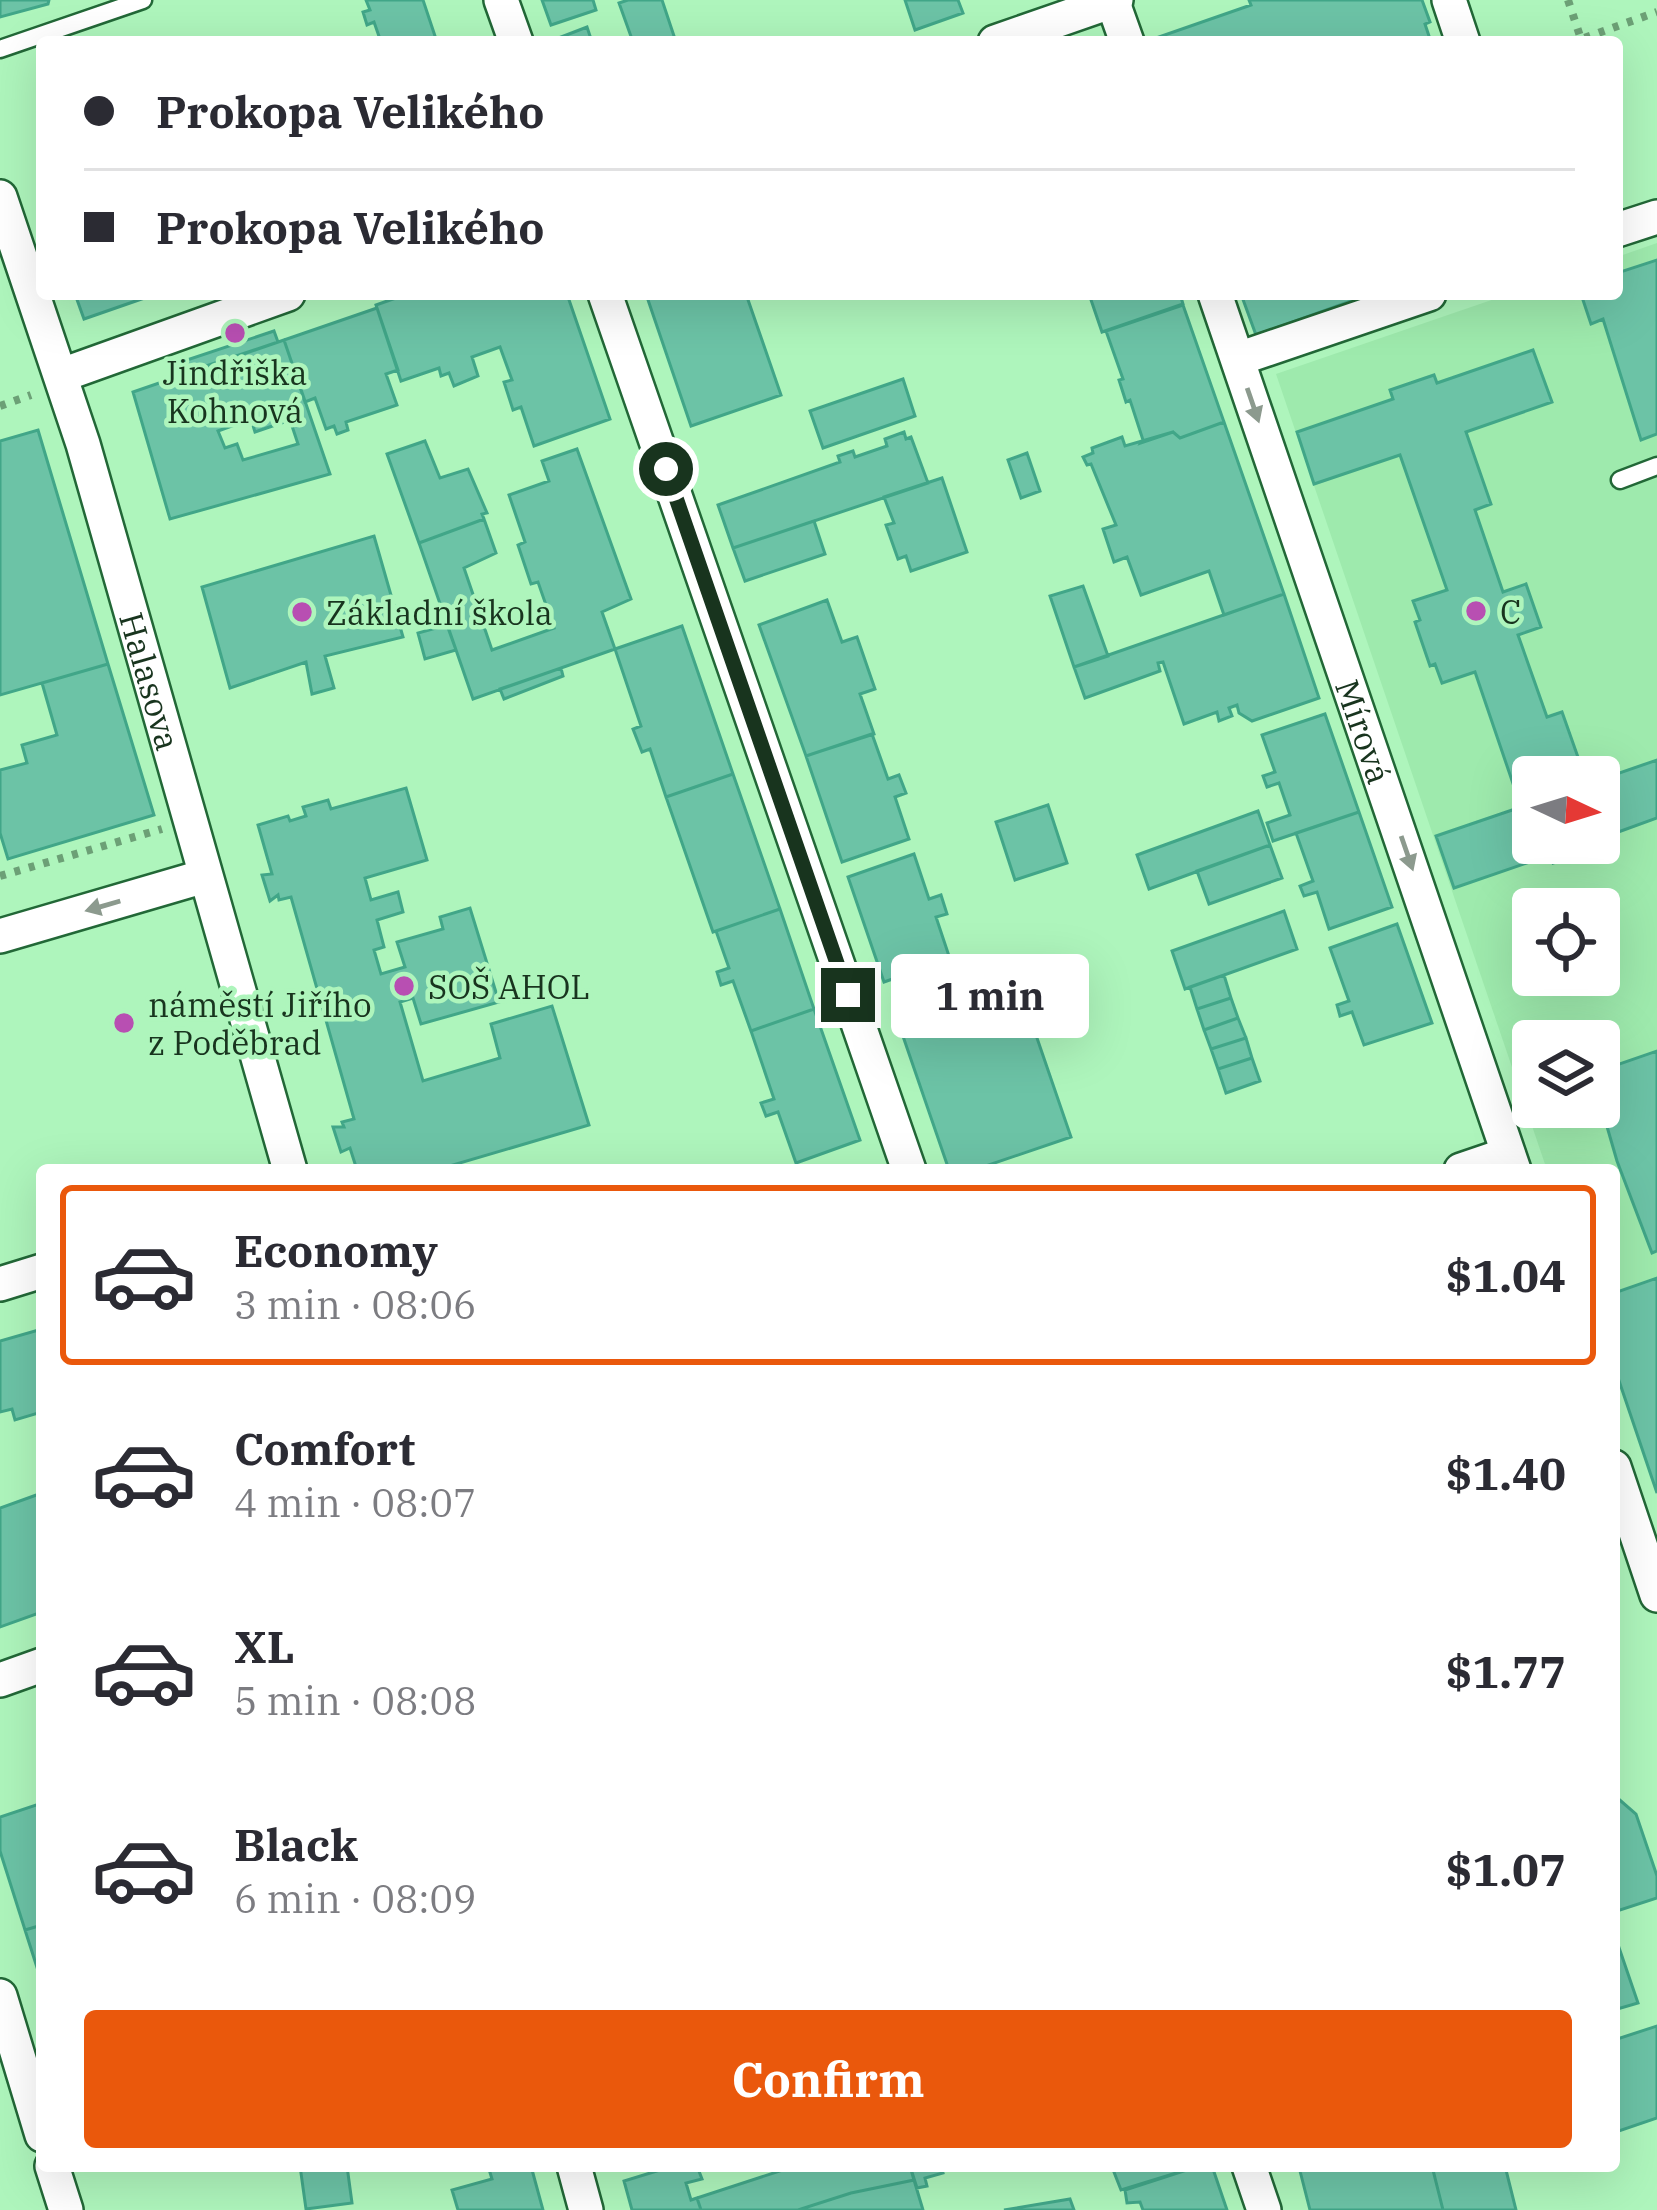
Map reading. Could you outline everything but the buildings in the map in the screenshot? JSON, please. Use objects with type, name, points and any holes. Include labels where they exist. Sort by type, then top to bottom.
[{"type":"street","points":[[501,0],[514,36]]},
{"type":"street","points":[[1012,36],[1114,0],[1125,36]]},
{"type":"street","points":[[1449,0],[1461,36]]},
{"type":"street","name":"Halasova","points":[[0,197],[36,300]]},
{"type":"street","points":[[1623,228],[1657,217]]},
{"type":"street","name":"Halasova","points":[[36,300],[62,374],[288,1164]]},
{"type":"street","points":[[62,374],[271,300]]},
{"type":"street","points":[[607,300],[907,1164]]},
{"type":"street","name":"Mírová","points":[[1217,300],[1511,1162]]},
{"type":"street","points":[[1238,359],[1411,300]]},
{"type":"street","points":[[0,936],[205,876]]},
{"type":"street","points":[[0,1284],[36,1273]]},
{"type":"street","points":[[1620,1485],[1657,1594]]},
{"type":"street","points":[[0,1680],[36,1667]]},
{"type":"street","points":[[0,1996],[36,2115]]},
{"type":"street","points":[[54,2172],[66,2210]]},
{"type":"street","points":[[576,2172],[586,2210]]},
{"type":"street","points":[[1251,2172],[1264,2210]]},
{"type":"lane","points":[[40,36],[143,0]]},
{"type":"lane","points":[[0,50],[36,37]]},
{"type":"lane","points":[[1620,480],[1657,466]]},
{"type":"path","points":[[1568,0],[1580,36]]},
{"type":"path","points":[[1590,36],[1657,13]]},
{"type":"path","points":[[0,406],[33,394]]},
{"type":"path","points":[[0,876],[190,822]]},
{"type":"shaded area","points":[[1657,243],[1657,1493],[1620,1384],[1620,1164],[1545,1164],[1533,1128],[1620,1128],[1620,1020],[1512,1020],[1512,1067],[1276,374],[1492,300],[1623,300],[1623,255]]},
{"type":"place","name":"Jindřiška Kohnová","points":[[235,333]]},
{"type":"place","name":"C","points":[[1476,611]]},
{"type":"place","name":"Základní škola","points":[[302,612]]},
{"type":"place","name":"SOŠ AHOL","points":[[404,986]]},
{"type":"place","name":"náměstí Jiřího z Poděbrad","points":[[124,1023]]},
{"type":"route","points":[[666,469],[848,995]]}]
